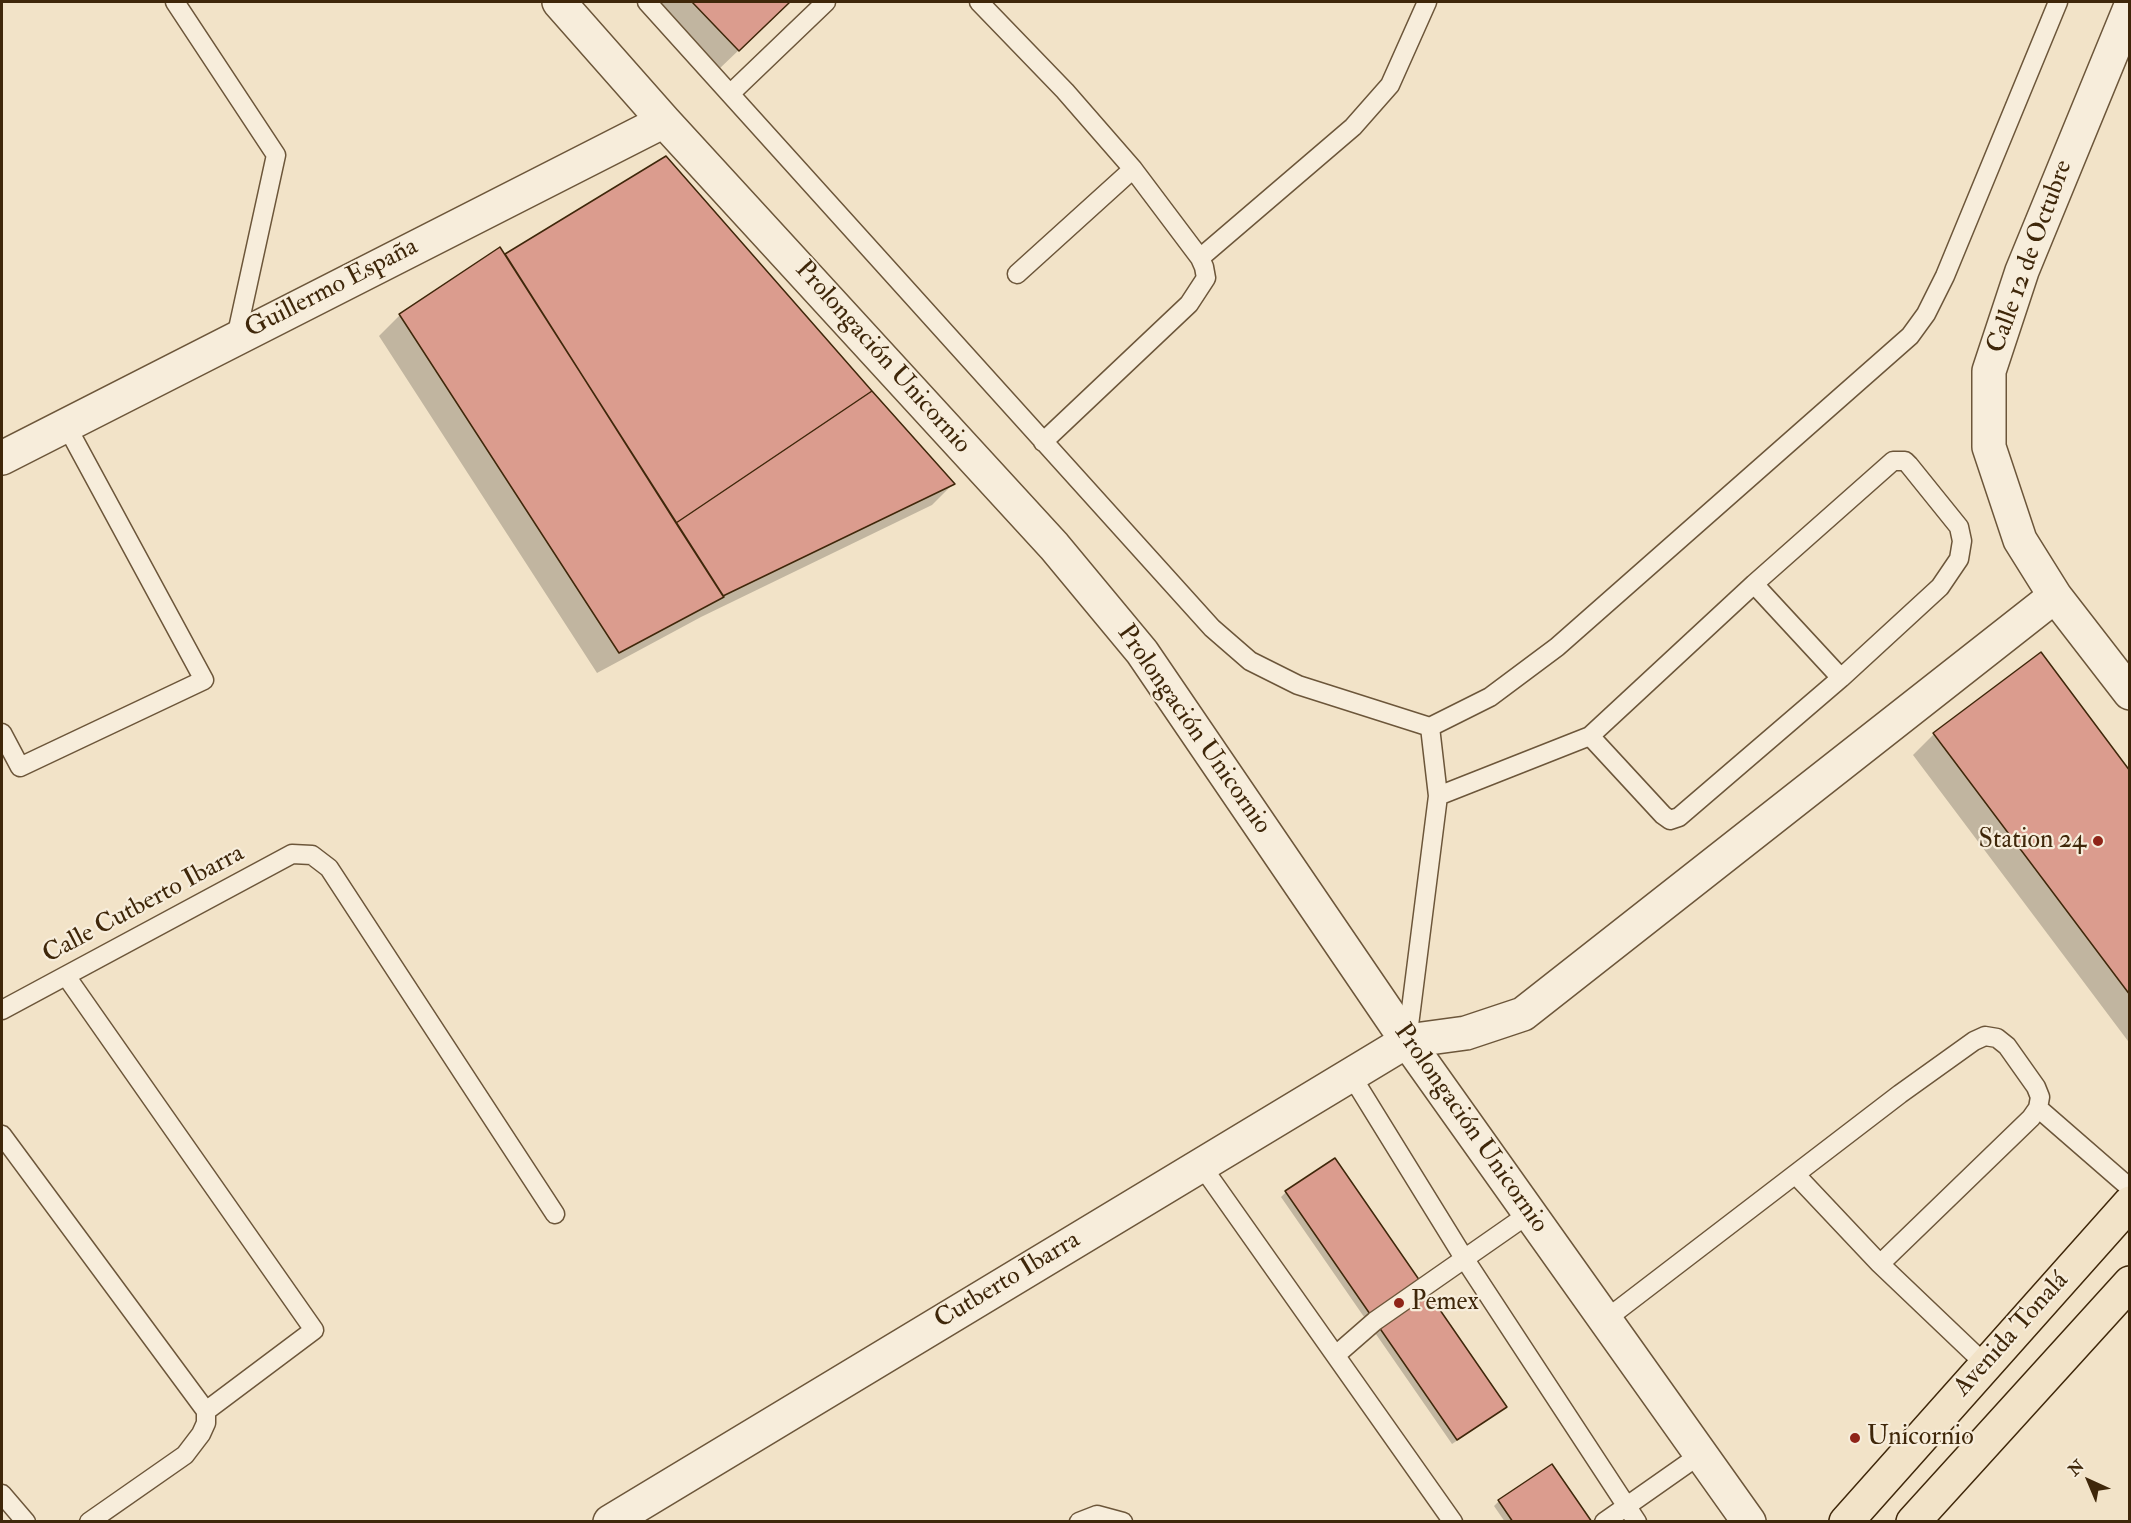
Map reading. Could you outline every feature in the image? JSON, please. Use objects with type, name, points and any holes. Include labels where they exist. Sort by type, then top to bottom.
[{"type":"main road","name":"Avenida Tonalá","points":[[1846,1521],[2130,1203]]},
{"type":"main road","name":"Avenida Tonalá","points":[[1913,1521],[2130,1283]]},
{"type":"street","name":"Prolongación Unicornio","points":[[559,2],[664,121],[1054,546],[1142,652],[1407,1041],[1749,1521]]},
{"type":"street","name":"Calle 12 de Octubre","points":[[2130,8],[2022,271],[1989,371],[1989,447],[2020,540],[2055,596],[2130,693]]},
{"type":"street","name":"Guillermo España","points":[[2,458],[664,121]]},
{"type":"street","points":[[1407,1041],[1466,1033],[1523,1014],[2055,596]]},
{"type":"street","name":"Cutberto Ibarra","points":[[610,1521],[1407,1041]]},
{"type":"lane","points":[[175,2],[276,154],[236,338]]},
{"type":"lane","points":[[647,2],[1182,598],[1250,661],[1298,685],[1430,727],[1490,697],[1557,647],[1910,336],[1931,305],[1945,276],[2058,2]]},
{"type":"lane","points":[[731,93],[826,2]]},
{"type":"lane","points":[[979,2],[1065,91],[1133,169],[1200,258],[1206,278],[1189,304],[1043,442]]},
{"type":"lane","points":[[1200,258],[1353,128],[1390,85],[1427,2]]},
{"type":"lane","points":[[1017,274],[1133,169]]},
{"type":"lane","points":[[2,733],[20,767],[204,680],[66,425]]},
{"type":"lane","points":[[1438,796],[1590,736],[1887,464],[1898,460],[1909,465],[1959,527],[1962,541],[1959,559],[1940,587],[1841,678],[1687,811],[1670,820],[1590,736]]},
{"type":"lane","points":[[1755,584],[1841,678]]},
{"type":"lane","points":[[1407,1041],[1438,796],[1430,727]]},
{"type":"lane","name":"Calle Cutberto Ibarra","points":[[2,1010],[292,855],[312,855],[329,868],[555,1214]]},
{"type":"lane","points":[[66,976],[314,1330],[206,1410]]},
{"type":"lane","points":[[1605,1320],[1900,1094],[1974,1041],[1985,1036],[1997,1038],[2007,1046],[2036,1087],[2040,1097],[2038,1108],[1880,1264]]},
{"type":"lane","points":[[1351,1075],[1464,1258],[1631,1515]]},
{"type":"lane","points":[[2038,1108],[2130,1188]]},
{"type":"lane","points":[[2,1135],[206,1410],[207,1423],[185,1455],[89,1521]]},
{"type":"lane","points":[[1201,1165],[1454,1521]]},
{"type":"lane","points":[[1796,1175],[1880,1264],[1986,1365]]},
{"type":"lane","points":[[1336,1355],[1375,1321],[1530,1214]]},
{"type":"lane","points":[[1604,1521],[1631,1515],[1701,1454]]},
{"type":"lane","points":[[2,1494],[26,1521]]},
{"type":"lane","points":[[1079,1521],[1097,1515],[1123,1521]]},
{"type":"building","points":[[692,2],[790,2],[739,51]]},
{"type":"building","points":[[666,156],[872,391],[676,523],[505,254]]},
{"type":"building","points":[[500,247],[724,597],[619,653],[399,314]]},
{"type":"building","points":[[872,391],[955,484],[723,596],[676,523]]},
{"type":"building","points":[[2041,652],[2130,771],[2130,995],[1933,733]]},
{"type":"building","name":"Pemex","points":[[1335,1158],[1507,1407],[1457,1440],[1285,1191]]},
{"type":"building","points":[[1552,1464],[1592,1522],[1513,1522],[1498,1500]]},
{"type":"place","name":"Station 24","points":[[2098,841]]},
{"type":"place","name":"Pemex","points":[[1399,1303]]},
{"type":"place","name":"Unicornio","points":[[1855,1438]]}]
